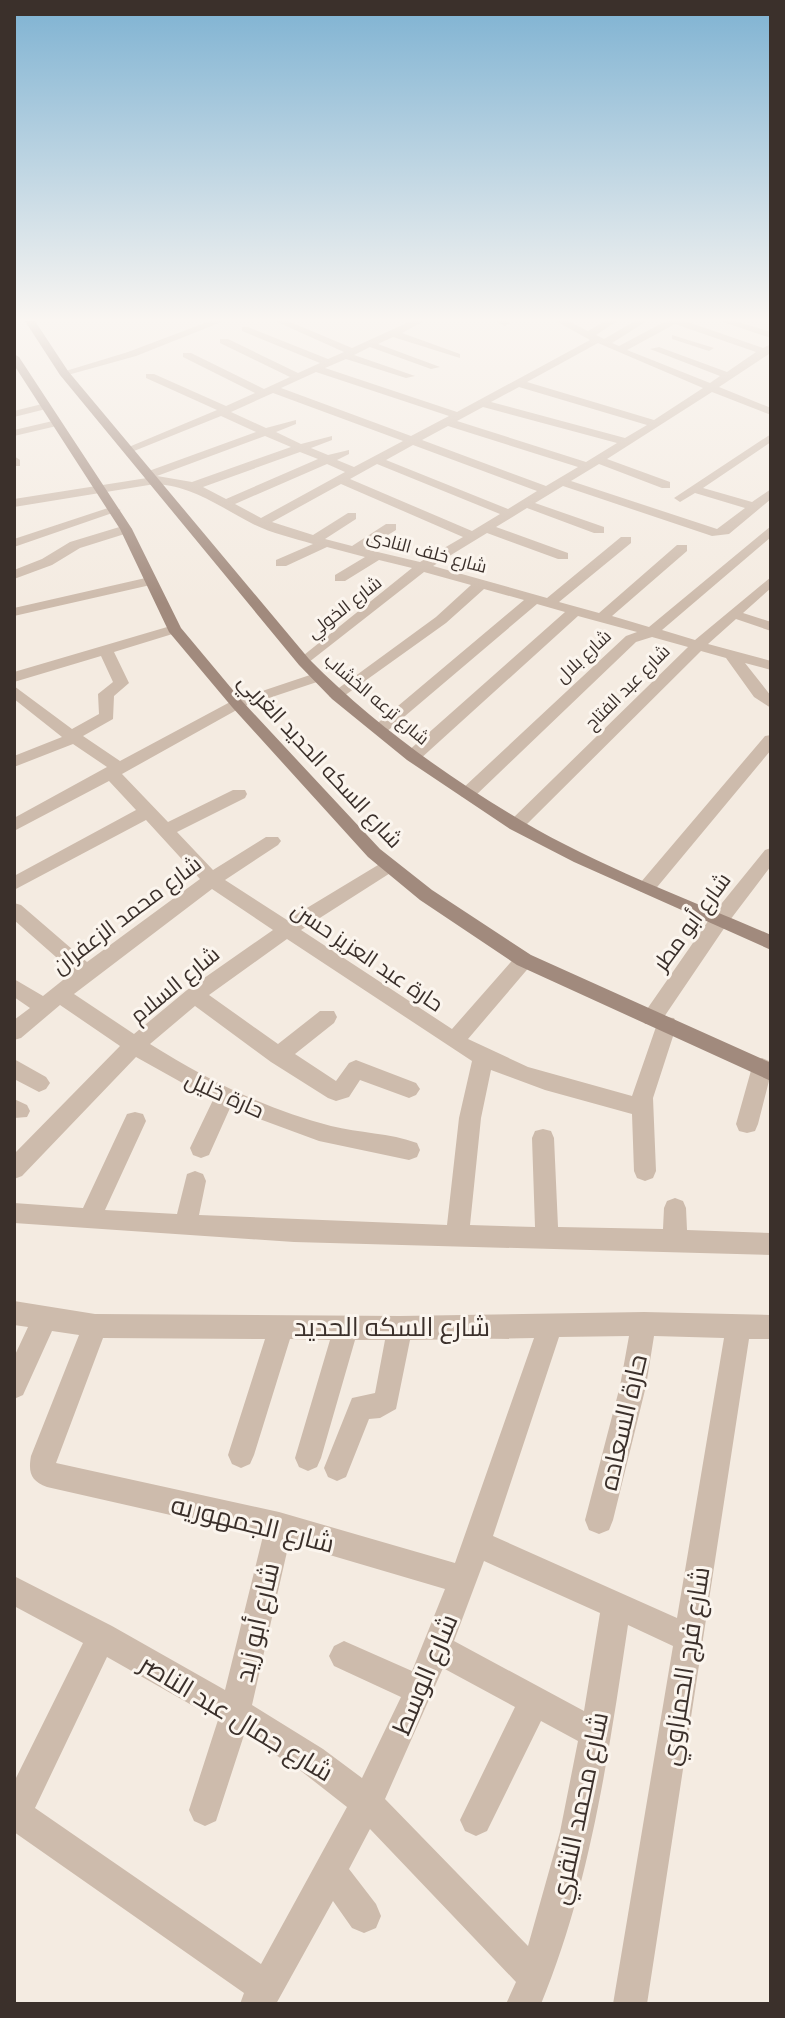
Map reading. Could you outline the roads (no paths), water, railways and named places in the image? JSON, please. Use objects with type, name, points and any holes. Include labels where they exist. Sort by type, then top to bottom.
[{"type":"street","name":"شارع السكه الحديد الغربي","points":[[52,415],[126,529],[174,629],[237,704],[389,866],[478,932],[524,960],[766,1070]]},
{"type":"street","name":"شارع ترعه الخشاب","points":[[101,415],[304,662],[337,696],[379,730],[516,825],[771,943]]},
{"type":"street","points":[[130,449],[214,415]]},
{"type":"street","points":[[232,415],[355,472]]},
{"type":"street","points":[[341,415],[548,491]]},
{"type":"street","points":[[443,415],[666,485]]},
{"type":"street","points":[[261,523],[460,415]]},
{"type":"street","points":[[527,415],[626,442]]},
{"type":"street","points":[[627,415],[656,424]]},
{"type":"street","name":"شارع الخولي","points":[[304,662],[422,567],[670,415]]},
{"type":"street","points":[[14,503],[101,490],[152,478],[292,422]]},
{"type":"street","points":[[14,433],[57,423]]},
{"type":"street","points":[[680,498],[771,437]]},
{"type":"street","points":[[193,486],[328,438]]},
{"type":"street","points":[[224,504],[345,452]]},
{"type":"street","points":[[377,460],[510,514]]},
{"type":"street","name":"شارع خلف النادى","points":[[152,478],[193,486],[261,523],[319,542],[422,567],[771,666]]},
{"type":"street","points":[[342,480],[472,536]]},
{"type":"street","points":[[563,482],[714,533],[724,531],[771,493]]},
{"type":"street","points":[[694,489],[754,507]]},
{"type":"street","points":[[526,504],[599,530]]},
{"type":"street","points":[[14,543],[115,510]]},
{"type":"street","points":[[281,563],[319,542],[352,516]]},
{"type":"street","points":[[352,551],[391,527]]},
{"type":"street","points":[[486,528],[563,556]]},
{"type":"street","points":[[14,575],[47,562],[75,545],[126,529]]},
{"type":"street","name":"شارع بلال","points":[[468,793],[631,639],[650,633],[771,530]]},
{"type":"street","points":[[379,730],[542,601],[626,540]]},
{"type":"street","points":[[600,619],[682,548]]},
{"type":"street","points":[[340,578],[376,556]]},
{"type":"street","points":[[16,609],[150,581]]},
{"type":"street","points":[[337,696],[430,629],[481,584]]},
{"type":"street","name":"شارع عبد الفتاح","points":[[516,825],[696,647],[769,585]]},
{"type":"street","points":[[413,756],[575,611]]},
{"type":"street","points":[[734,614],[771,627]]},
{"type":"street","points":[[14,677],[174,629]]},
{"type":"street","points":[[14,762],[74,736],[107,716],[106,694],[121,683],[105,649]]},
{"type":"street","points":[[732,656],[759,694],[771,703]]},
{"type":"street","points":[[14,825],[237,704],[318,677]]},
{"type":"street","name":"حارة عبد العزيز حسن","points":[[14,691],[116,771],[147,812],[211,879],[284,929],[483,1059],[529,1078],[641,1107]]},
{"type":"street","points":[[647,887],[771,740]]},
{"type":"street","points":[[165,831],[239,794]]},
{"type":"street","points":[[14,884],[147,812]]},
{"type":"street","name":"شارع محمد الزعفران","points":[[14,1032],[86,972],[211,879],[272,841]]},
{"type":"street","name":"شارع أبو مطر","points":[[641,1107],[659,1021],[720,919],[771,854]]},
{"type":"street","name":"شارع السلام","points":[[14,1169],[133,1047],[195,995],[284,929],[389,866]]},
{"type":"street","points":[[14,910],[86,972]]},
{"type":"street","points":[[454,1041],[524,960]]},
{"type":"street","name":"حارة خليل","points":[[14,987],[52,1001],[225,1096],[320,1133],[409,1150]]},
{"type":"street","points":[[195,995],[278,1056],[339,1093],[356,1069],[409,1089]]},
{"type":"street","points":[[278,1056],[327,1017]]},
{"type":"street","points":[[457,1236],[470,1118],[483,1059]]},
{"type":"street","points":[[14,1068],[39,1083]]},
{"type":"street","points":[[747,1124],[766,1070]]},
{"type":"street","points":[[201,1148],[225,1096]]},
{"type":"street","points":[[641,1107],[645,1171]]},
{"type":"street","points":[[89,1219],[135,1121]]},
{"type":"street","points":[[543,1138],[547,1238]]},
{"type":"street","points":[[186,1224],[195,1181]]},
{"type":"street","points":[[675,1208],[675,1239]]},
{"type":"street","points":[[14,1213],[457,1236],[675,1239],[771,1244]]},
{"type":"street","name":"شارع السكه الحديد","points":[[14,1313],[95,1326],[400,1328],[644,1324],[771,1327]]},
{"type":"street","points":[[14,1386],[45,1318]]},
{"type":"street","name":"حارة السعاده","points":[[599,1520],[633,1386],[644,1324]]},
{"type":"street","name":"شارع الجمهوريه","points":[[95,1326],[44,1456],[42,1470],[54,1476],[279,1526],[463,1580]]},
{"type":"street","points":[[241,1455],[282,1326]]},
{"type":"street","name":"شارع الوسط","points":[[261,1996],[366,1802],[420,1690],[463,1580],[550,1326]]},
{"type":"street","points":[[308,1458],[346,1327]]},
{"type":"street","points":[[337,1468],[361,1407],[380,1405],[387,1400],[400,1328]]},
{"type":"street","name":"شارع فرج الحمزاوي","points":[[630,2004],[738,1328]]},
{"type":"street","name":"شارع أبو زيد","points":[[205,1810],[235,1713],[279,1526]]},
{"type":"street","points":[[476,1543],[687,1637]]},
{"type":"street","name":"شارع جمال عبد الناصر","points":[[14,1590],[102,1636],[302,1752],[366,1802],[530,1991]]},
{"type":"street","name":"شارع محمد النقري","points":[[530,1991],[572,1855],[596,1734],[616,1607]]},
{"type":"street","points":[[102,1636],[14,1813],[261,1996]]},
{"type":"street","points":[[437,1648],[596,1734]]},
{"type":"street","points":[[344,1656],[420,1690]]},
{"type":"street","points":[[476,1820],[535,1700]]},
{"type":"street","points":[[329,1869],[364,1916]]}]
